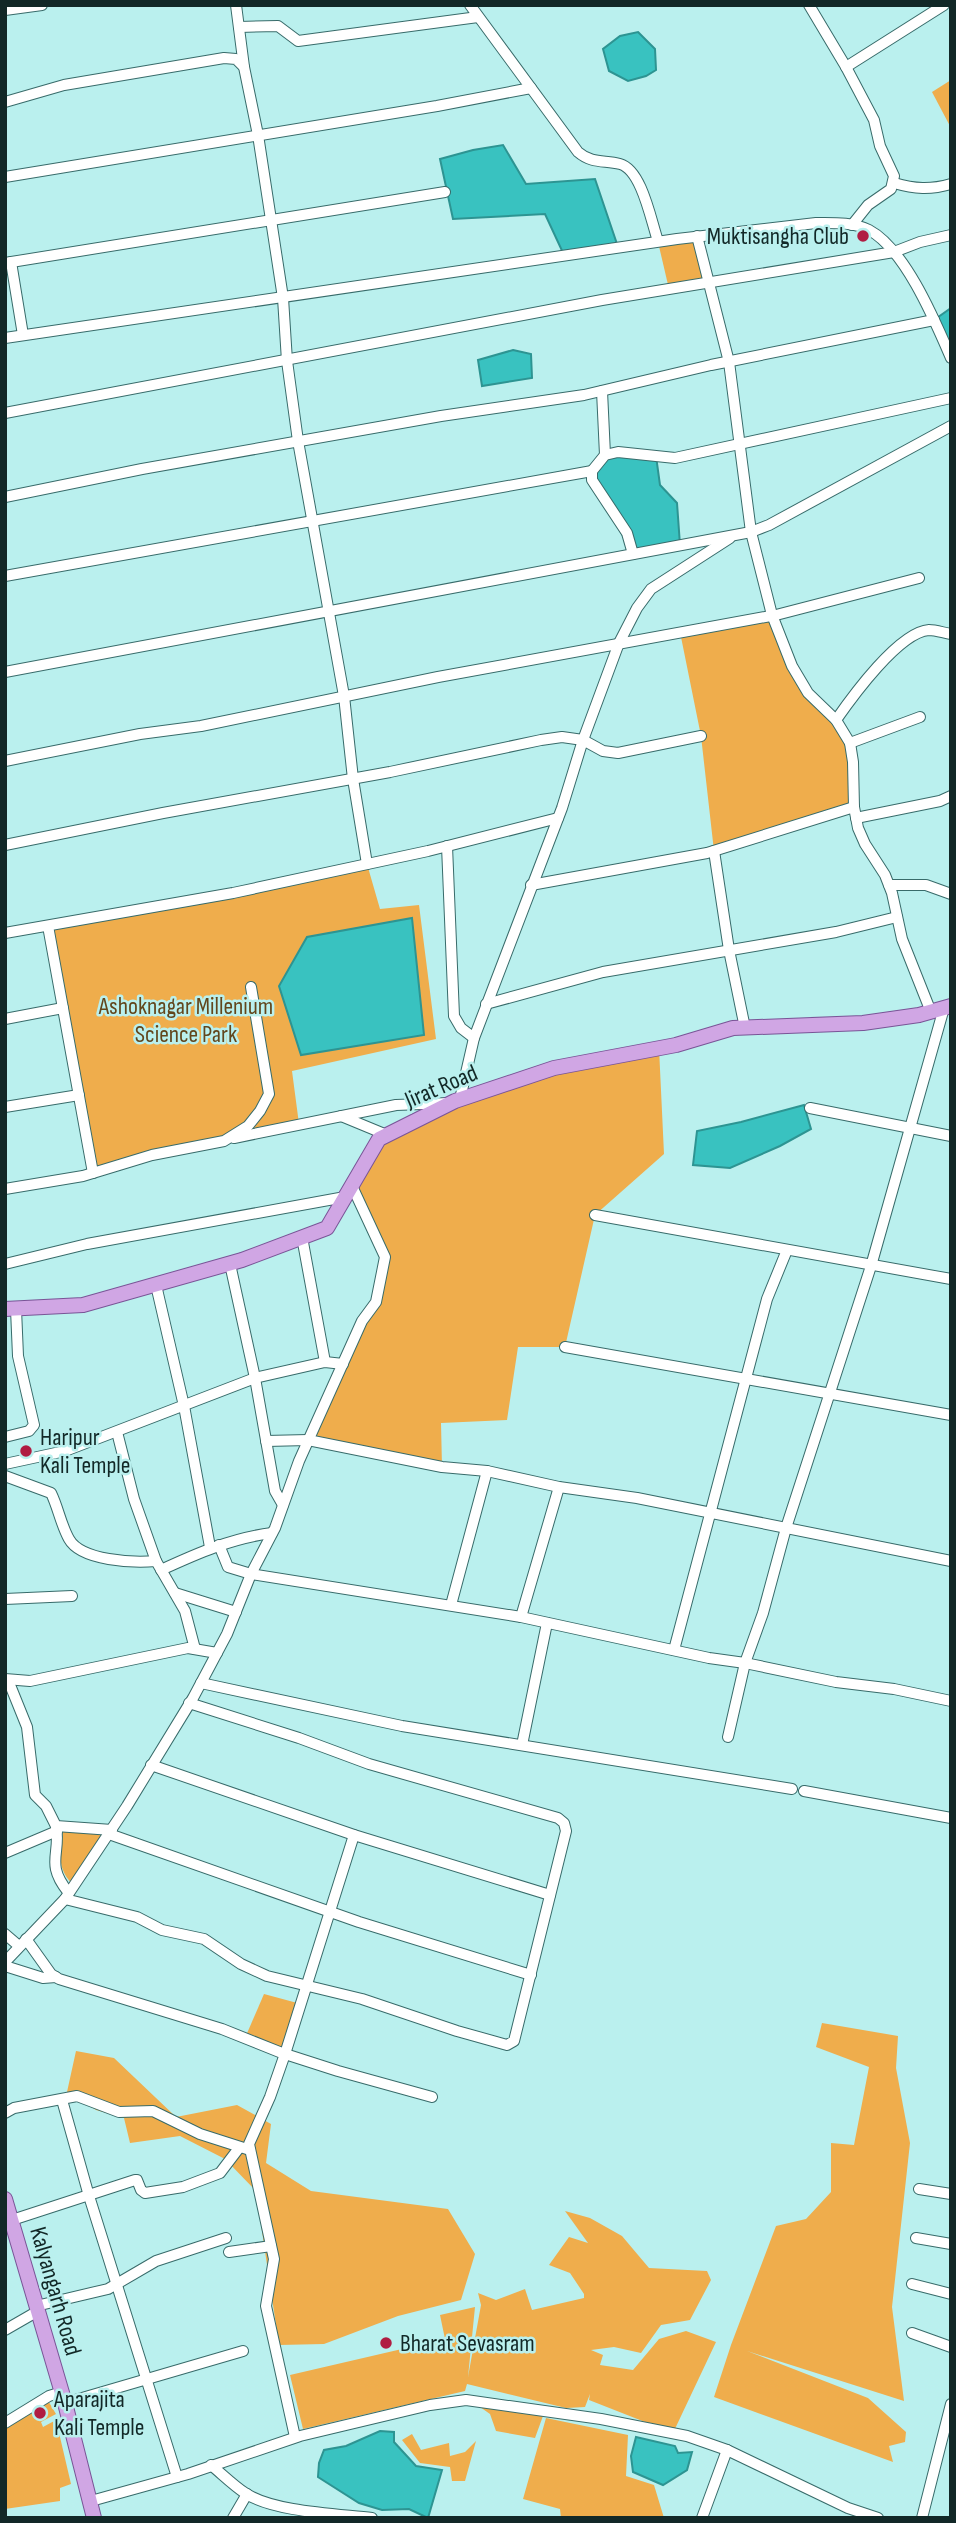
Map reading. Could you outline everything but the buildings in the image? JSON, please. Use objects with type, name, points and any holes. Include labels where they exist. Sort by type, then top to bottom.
[{"type":"main road","name":"Jirat Road","points":[[11,1309],[83,1305],[230,1264],[327,1228],[380,1139],[455,1101],[554,1068],[676,1045],[733,1028],[863,1023],[942,1008]]},
{"type":"main road","name":"Kalyangarh Road","points":[[5,2199],[63,2397],[94,2518]]},
{"type":"street","points":[[5,10],[42,5]]},
{"type":"street","points":[[236,5],[283,298],[287,361],[298,441],[311,522],[330,610],[367,864]]},
{"type":"street","points":[[470,5],[578,152],[591,161],[615,163],[630,169],[640,188],[658,242]]},
{"type":"street","points":[[808,5],[874,120],[880,146],[892,169],[894,183],[891,189],[860,214],[852,225]]},
{"type":"street","points":[[846,67],[944,5]]},
{"type":"street","points":[[239,27],[278,26],[298,41],[478,17]]},
{"type":"street","points":[[5,102],[64,85],[224,58],[236,59],[244,67]]},
{"type":"street","points":[[5,177],[531,88]]},
{"type":"street","points":[[894,183],[914,189],[931,189],[951,184]]},
{"type":"street","points":[[23,335],[8,262],[445,191]]},
{"type":"street","points":[[5,338],[697,236],[816,223],[852,225],[869,230],[887,243],[922,297],[951,358]]},
{"type":"street","points":[[5,413],[602,300],[894,252],[920,242],[951,235]]},
{"type":"street","points":[[697,236],[729,362],[751,532],[772,615],[792,666],[808,692],[836,720],[850,743],[855,813],[865,844],[889,885],[907,954],[942,1008],[870,1266],[786,1528],[763,1613],[745,1663],[727,1737]]},
{"type":"street","points":[[5,496],[298,441],[601,391],[933,320]]},
{"type":"street","points":[[601,391],[605,455]]},
{"type":"street","points":[[633,554],[627,533],[592,480],[592,471],[605,455],[618,452],[675,458],[951,398]]},
{"type":"street","points":[[5,672],[751,532],[769,525],[951,426]]},
{"type":"street","points":[[5,576],[592,471]]},
{"type":"street","points":[[5,1189],[93,1173],[152,1155],[341,1116],[411,1103],[455,1101],[486,1004],[558,818],[619,643],[637,608],[652,589],[735,535]]},
{"type":"street","points":[[5,761],[141,734],[201,726],[344,696],[772,615],[919,578]]},
{"type":"street","points":[[836,720],[880,665],[907,640],[927,630],[951,634]]},
{"type":"street","points":[[850,743],[920,716]]},
{"type":"street","points":[[5,845],[353,779],[541,740],[562,737],[583,740],[603,751],[618,753],[701,736]]},
{"type":"street","points":[[531,885],[714,851],[855,813],[940,801],[951,796]]},
{"type":"street","points":[[5,933],[233,893],[447,846],[558,818]]},
{"type":"street","points":[[447,846],[454,1016],[461,1028],[474,1038]]},
{"type":"street","points":[[714,851],[729,950],[745,1028]]},
{"type":"street","points":[[889,885],[926,885],[951,894]]},
{"type":"street","points":[[486,1004],[603,972],[836,932],[897,917]]},
{"type":"street","points":[[48,926],[93,1173]]},
{"type":"street","points":[[224,1140],[248,1126],[269,1094],[251,987]]},
{"type":"street","points":[[5,1019],[63,1008]]},
{"type":"street","points":[[5,1107],[79,1095]]},
{"type":"street","points":[[810,1108],[951,1136]]},
{"type":"street","points":[[341,1116],[387,1135]]},
{"type":"street","points":[[5,1264],[348,1191],[385,1257],[376,1302],[362,1321],[308,1440],[272,1533],[201,1684],[110,1832],[66,1895],[5,1964],[43,1978],[56,1977],[222,2029],[285,2054],[432,2097]]},
{"type":"street","points":[[596,1215],[951,1279]]},
{"type":"street","points":[[302,1237],[325,1362]]},
{"type":"street","points":[[674,1650],[767,1299],[787,1250]]},
{"type":"street","points":[[230,1264],[255,1378],[275,1491],[284,1505]]},
{"type":"street","points":[[156,1285],[215,1546],[228,1567],[251,1574],[521,1617],[836,1682],[894,1689],[951,1701]]},
{"type":"street","points":[[5,1437],[29,1431],[34,1425],[18,1356],[11,1309]]},
{"type":"street","points":[[565,1347],[951,1415]]},
{"type":"street","points":[[5,1464],[65,1451],[255,1378],[325,1362],[343,1364]]},
{"type":"street","points":[[117,1432],[134,1499],[159,1566],[185,1611],[195,1649]]},
{"type":"street","points":[[266,1441],[308,1440],[442,1466],[487,1471],[559,1488],[637,1498],[951,1560]]},
{"type":"street","points":[[450,1605],[487,1471]]},
{"type":"street","points":[[5,1476],[51,1493],[70,1541],[94,1557],[159,1566],[244,1537],[272,1533]]},
{"type":"street","points":[[521,1617],[559,1488]]},
{"type":"street","points":[[175,1593],[236,1612]]},
{"type":"street","points":[[5,1600],[72,1596]]},
{"type":"street","points":[[522,1745],[547,1623]]},
{"type":"street","points":[[66,1895],[53,1859],[56,1829],[46,1806],[35,1795],[27,1727],[7,1680],[30,1681],[188,1648],[217,1653]]},
{"type":"street","points":[[201,1684],[402,1726],[792,1789]]},
{"type":"street","points":[[66,1895],[137,1916],[162,1930],[204,1939],[241,1964],[267,1976],[362,1998],[507,2045],[514,2041],[566,1830],[564,1823],[558,1818],[369,1765],[299,1738],[190,1703]]},
{"type":"street","points":[[151,1765],[354,1835],[551,1895]]},
{"type":"street","points":[[804,1791],[951,1818]]},
{"type":"street","points":[[5,1853],[56,1829],[110,1832],[330,1912],[531,1975]]},
{"type":"street","points":[[12,2220],[135,2180],[145,2193],[183,2187],[220,2173],[245,2149],[270,2097],[285,2054],[354,1835]]},
{"type":"street","points":[[5,1934],[22,1942],[56,1977]]},
{"type":"street","points":[[5,2113],[14,2108],[77,2096],[119,2112],[153,2111],[200,2134],[245,2149]]},
{"type":"street","points":[[62,2100],[89,2196],[177,2477]]},
{"type":"street","points":[[245,2149],[271,2246],[273,2268],[266,2306],[295,2437]]},
{"type":"street","points":[[919,2189],[951,2194]]},
{"type":"street","points":[[5,2330],[37,2309],[108,2289],[156,2261],[226,2238]]},
{"type":"street","points":[[916,2238],[951,2244]]},
{"type":"street","points":[[229,2252],[271,2246]]},
{"type":"street","points":[[912,2284],[951,2294]]},
{"type":"street","points":[[912,2333],[951,2347]]},
{"type":"street","points":[[5,2423],[50,2396],[63,2397],[148,2378],[243,2351]]},
{"type":"street","points":[[91,2501],[177,2477],[295,2437],[411,2409],[466,2400],[601,2419],[687,2436],[727,2450],[846,2513],[878,2518]]},
{"type":"street","points":[[922,2518],[951,2404]]},
{"type":"street","points":[[702,2518],[727,2450]]},
{"type":"street","points":[[211,2465],[247,2494],[298,2509],[372,2518]]},
{"type":"street","points":[[233,2518],[247,2494]]},
{"type":"green space","points":[[951,80],[951,128],[932,92]]},
{"type":"green space","points":[[697,236],[707,283],[669,289],[658,242]]},
{"type":"green space","points":[[772,615],[792,666],[850,743],[854,807],[714,851],[701,736],[680,632]]},
{"type":"green space","name":"Ashoknagar Millenium Science Park","points":[[367,864],[380,909],[419,905],[436,1039],[292,1071],[299,1124],[93,1173],[48,926]]},
{"type":"green space","points":[[659,1048],[664,1154],[595,1215],[565,1347],[518,1347],[507,1420],[441,1423],[442,1467],[308,1440],[376,1302],[385,1257],[352,1186],[379,1139],[486,1091]]},
{"type":"green space","points":[[62,1826],[109,1832],[73,1885],[61,1863]]},
{"type":"green space","points":[[264,1994],[301,2004],[285,2054],[245,2038]]},
{"type":"green space","points":[[822,2023],[898,2036],[896,2068],[910,2143],[892,2307],[904,2401],[747,2351],[868,2398],[906,2432],[905,2442],[889,2446],[893,2462],[714,2397],[776,2226],[806,2219],[831,2192],[831,2143],[854,2145],[869,2067],[816,2047]]},
{"type":"green space","points":[[76,2051],[114,2058],[176,2117],[237,2105],[271,2124],[266,2163],[311,2191],[448,2209],[475,2254],[461,2300],[398,2316],[324,2344],[279,2345],[256,2191],[225,2159],[180,2136],[130,2143],[124,2118],[96,2110],[67,2092]]},
{"type":"green space","points":[[565,2211],[590,2218],[622,2236],[649,2268],[707,2271],[711,2280],[690,2320],[661,2325],[641,2353],[614,2347],[591,2350],[603,2355],[600,2365],[633,2370],[659,2339],[686,2331],[716,2342],[673,2433],[589,2400],[590,2394],[585,2407],[566,2408],[467,2384],[465,2391],[303,2429],[290,2375],[445,2339],[440,2315],[475,2307],[468,2377],[481,2305],[478,2293],[496,2300],[525,2289],[532,2310],[584,2298],[570,2273],[549,2265],[569,2237],[588,2243]]},
{"type":"green space","points":[[47,2399],[56,2414],[41,2422],[43,2427],[56,2420],[71,2484],[60,2488],[60,2501],[5,2509],[5,2428]]},
{"type":"green space","points":[[480,2407],[543,2416],[535,2438],[496,2431],[490,2414]]},
{"type":"green space","points":[[546,2418],[628,2435],[626,2476],[654,2485],[664,2518],[561,2518],[560,2509],[523,2499]]},
{"type":"green space","points":[[412,2434],[421,2450],[449,2443],[450,2456],[465,2452],[476,2441],[465,2481],[452,2481],[450,2467],[420,2463],[402,2440]]},
{"type":"water","points":[[638,32],[655,49],[656,70],[628,81],[609,71],[603,49],[620,36]]},
{"type":"water","points":[[503,145],[526,184],[595,179],[618,247],[564,255],[545,214],[453,219],[440,159]]},
{"type":"water","points":[[951,308],[951,359],[934,320]]},
{"type":"water","points":[[513,350],[531,354],[532,378],[482,386],[478,360]]},
{"type":"water","points":[[605,455],[656,456],[660,485],[677,503],[680,545],[633,554],[592,480]]},
{"type":"water","points":[[412,918],[424,1035],[301,1055],[279,986],[307,937]]},
{"type":"water","points":[[804,1105],[811,1129],[780,1146],[730,1168],[693,1165],[697,1131]]},
{"type":"water","points":[[380,2431],[394,2432],[394,2442],[416,2466],[442,2470],[428,2518],[409,2509],[382,2510],[359,2503],[318,2477],[324,2450],[346,2446]]},
{"type":"water","points":[[636,2437],[675,2446],[678,2453],[692,2452],[687,2470],[663,2485],[633,2472],[631,2456]]},
{"type":"place","name":"Muktisangha Club","points":[[863,236]]},
{"type":"place","name":"Haripur Kali Temple","points":[[26,1451]]},
{"type":"place","name":"Bharat Sevasram","points":[[386,2343]]},
{"type":"place","name":"Aparajita Kali Temple","points":[[40,2413]]}]
